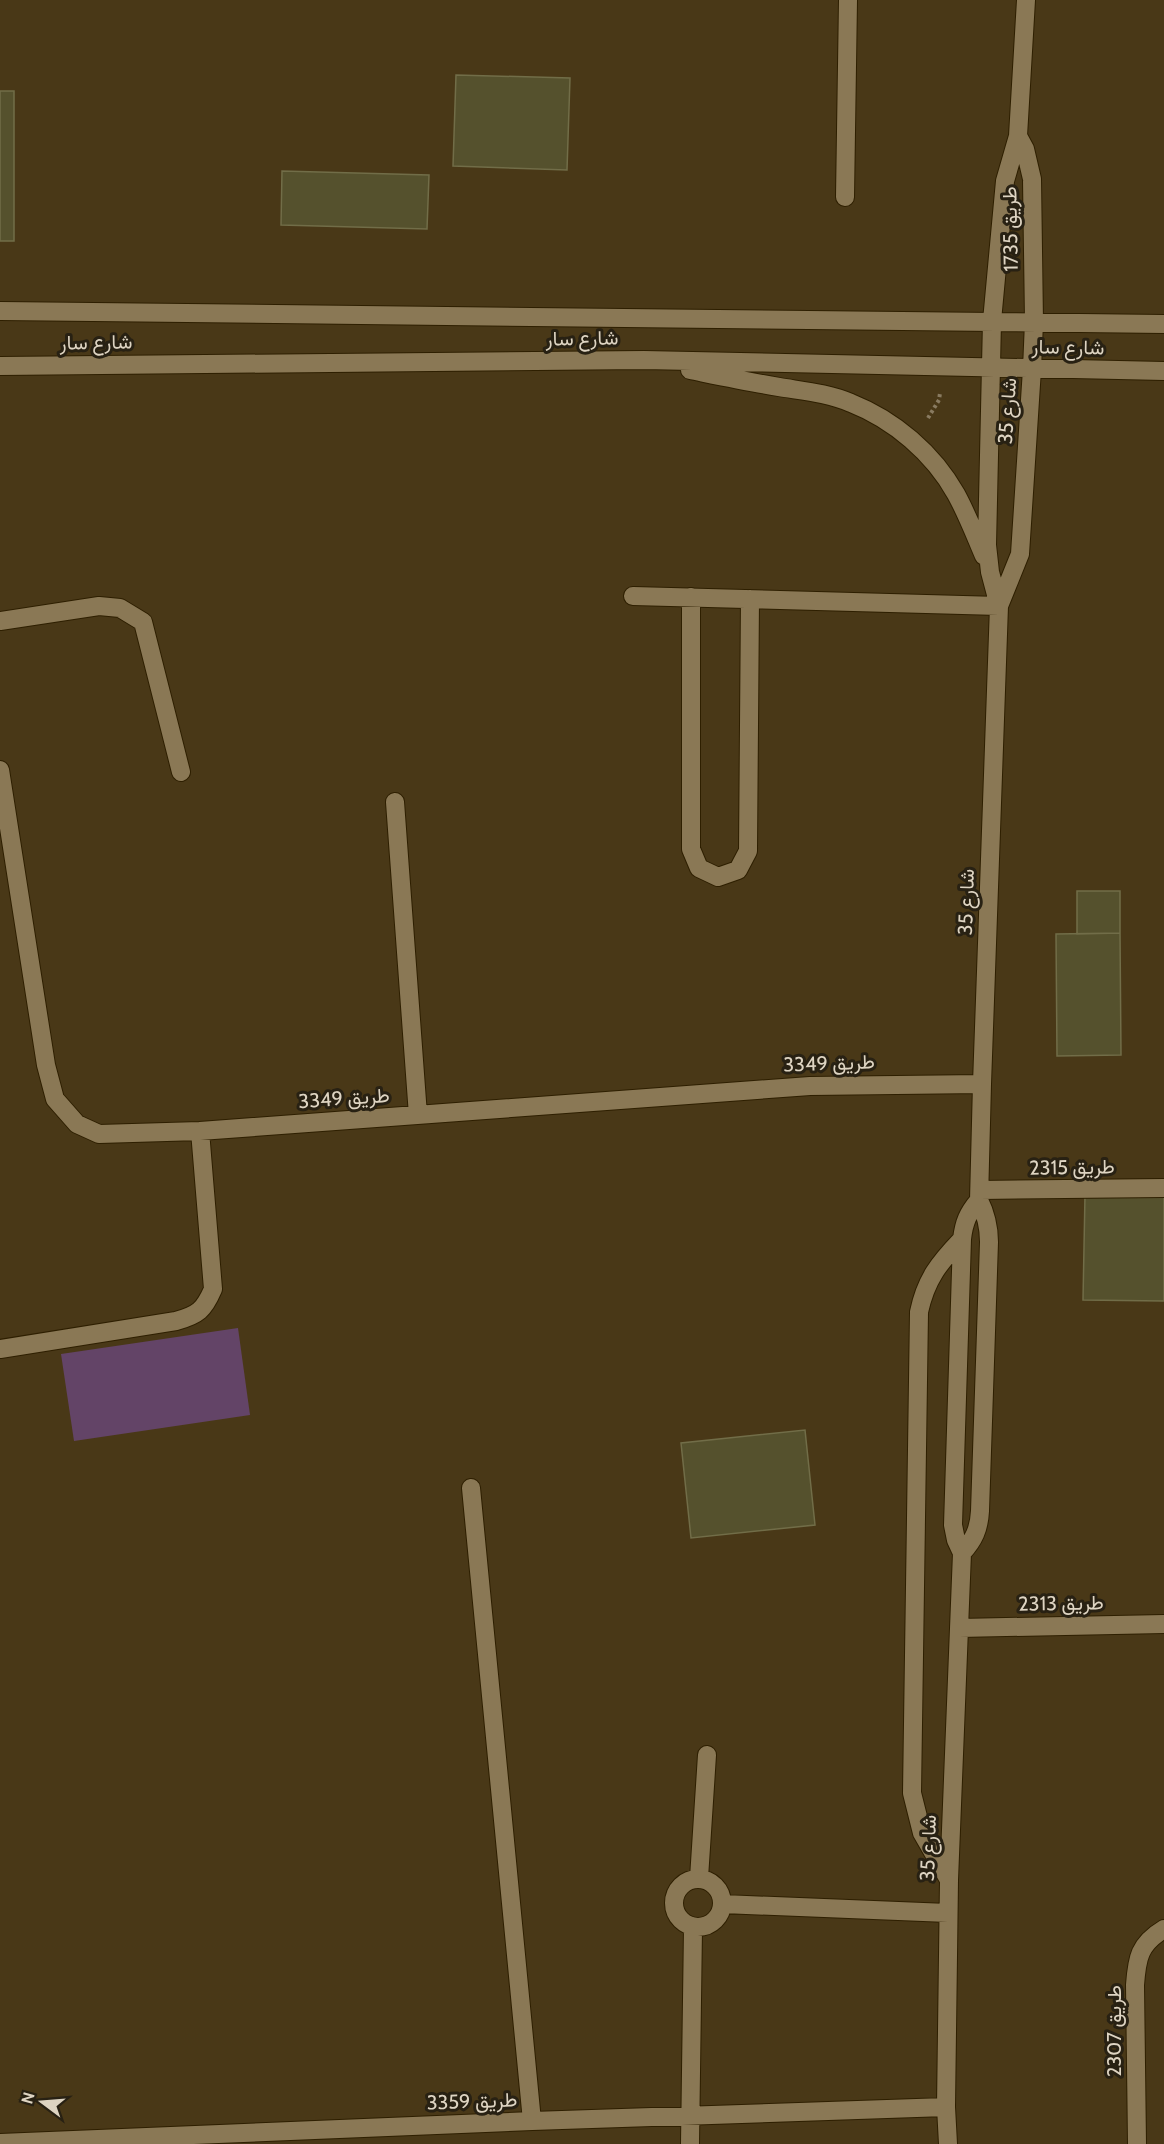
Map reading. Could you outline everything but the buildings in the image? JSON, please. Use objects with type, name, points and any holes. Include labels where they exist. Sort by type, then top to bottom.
[{"type":"street","points":[[845,197],[848,0]]},
{"type":"street","name":"طريق 1735","points":[[992,321],[1005,181],[1018,136],[1026,0]]},
{"type":"street","name":"طريق 1735","points":[[1018,136],[1025,149],[1032,179],[1034,322]]},
{"type":"street","name":"شارع سار","points":[[0,311],[1164,324]]},
{"type":"street","name":"شارع 35","points":[[962,1553],[972,1541],[979,1527],[989,1235],[980,1195],[999,606],[990,572],[987,527],[992,321]]},
{"type":"street","name":"شارع 35","points":[[999,606],[1020,554],[1034,322]]},
{"type":"street","points":[[644,360],[822,394],[849,402],[875,414],[913,441],[939,468],[968,517],[990,572]]},
{"type":"street","name":"شارع سار","points":[[0,366],[644,360],[1164,371]]},
{"type":"street","points":[[633,596],[999,606]]},
{"type":"street","points":[[691,597],[691,849],[699,868],[718,877],[738,870],[748,851],[750,599]]},
{"type":"street","points":[[0,621],[99,606],[120,608],[143,622],[181,772]]},
{"type":"street","name":"طريق 3349","points":[[0,770],[46,1065],[55,1099],[77,1124],[99,1134],[200,1131],[810,1086],[982,1084]]},
{"type":"street","points":[[395,802],[418,1115]]},
{"type":"street","points":[[0,1349],[176,1321],[193,1317],[206,1305],[213,1289],[200,1131]]},
{"type":"street","name":"طريق 2315","points":[[980,1195],[1164,1188]]},
{"type":"street","name":"شارع 35","points":[[948,2144],[946,2107],[948,1913],[962,1553],[953,1525],[962,1239],[963,1224],[980,1195]]},
{"type":"street","points":[[949,1880],[922,1833],[912,1793],[919,1312],[922,1294],[930,1277],[941,1261],[962,1239]]},
{"type":"street","points":[[471,1488],[532,2121]]},
{"type":"street","name":"طريق 2313","points":[[959,1628],[1164,1624]]},
{"type":"street","points":[[699,1878],[707,1755]]},
{"type":"street","points":[[699,1878],[708,1880],[716,1886],[723,1904],[717,1920],[702,1928],[693,1928],[684,1923],[677,1916],[674,1906],[675,1896],[680,1887],[688,1881],[699,1878]]},
{"type":"street","points":[[723,1904],[948,1913]]},
{"type":"street","points":[[690,2144],[693,1928]]},
{"type":"street","name":"طريق 2307","points":[[1137,2144],[1135,1985],[1137,1959],[1151,1937],[1164,1929]]},
{"type":"street","name":"طريق 3359","points":[[0,2144],[532,2121],[946,2107]]},
{"type":"shaded area","points":[[238,1328],[250,1415],[74,1441],[61,1354]]}]
